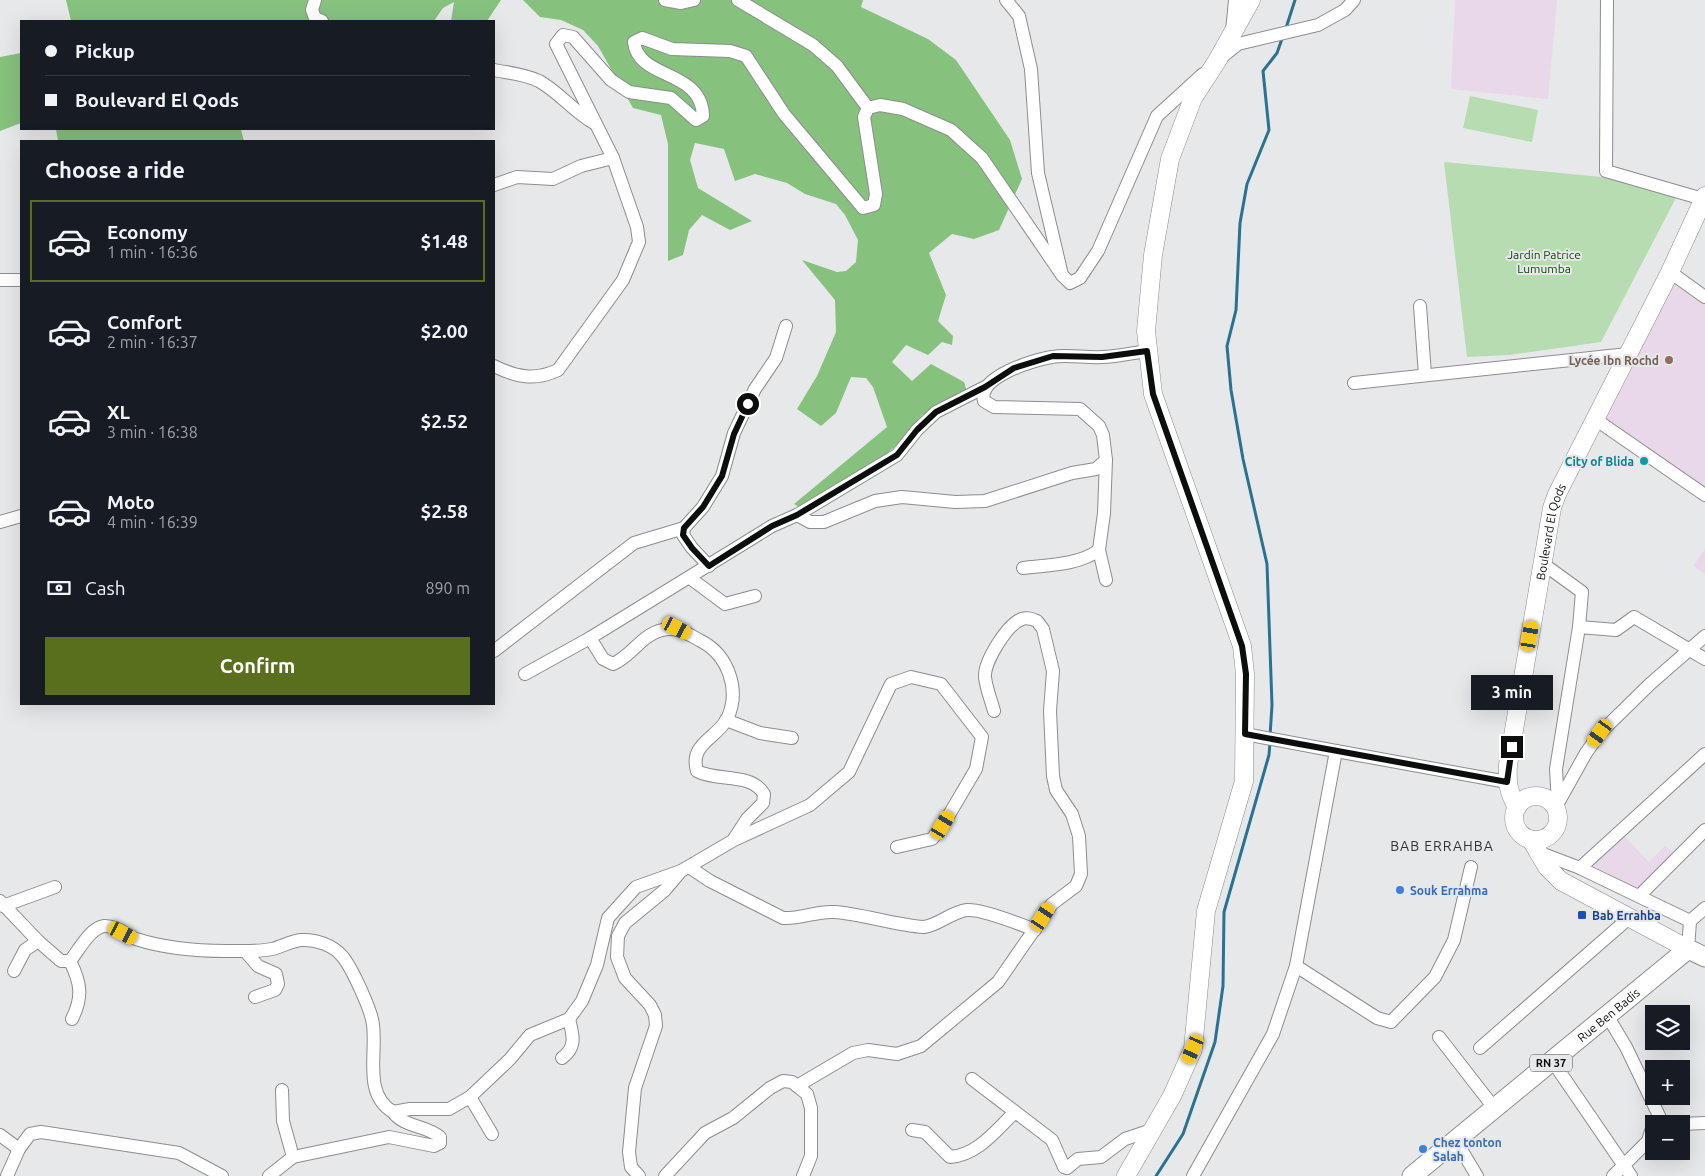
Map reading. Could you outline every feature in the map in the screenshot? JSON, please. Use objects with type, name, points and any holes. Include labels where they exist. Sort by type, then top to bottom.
[{"type":"main road","name":"Rue Ben Badis","points":[[1412,1176],[1608,1017],[1699,953]]},
{"type":"street","points":[[315,0],[312,10],[315,18],[320,20]]},
{"type":"street","points":[[665,0],[681,3],[694,0]]},
{"type":"street","points":[[738,0],[814,45],[837,66],[868,108]]},
{"type":"street","points":[[1006,0],[1019,16],[1032,69],[1038,173],[1062,275]]},
{"type":"street","points":[[1235,0],[1235,40]]},
{"type":"street","points":[[868,108],[880,105],[903,108],[951,130],[982,158],[1062,275],[1070,283],[1080,278],[1098,252],[1158,116],[1217,61],[1235,40],[1251,0]]},
{"type":"street","points":[[1235,40],[1318,25],[1345,10],[1354,0]]},
{"type":"street","points":[[1607,0],[1606,171],[1704,197]]},
{"type":"street","points":[[495,366],[526,377],[544,377],[558,370],[623,280],[639,242],[637,227],[613,158],[556,44],[563,35],[573,37],[611,80],[629,92],[671,98],[696,120],[703,116],[703,105],[695,91],[681,80],[650,66],[635,51],[634,42],[642,38],[672,49],[730,51],[746,56],[784,114],[863,208],[874,205],[876,194],[864,117],[868,108]]},
{"type":"street","points":[[1126,1176],[1172,1096],[1193,1049],[1206,910],[1244,781],[1246,674],[1242,646],[1153,394],[1146,331],[1153,255],[1170,159],[1193,98],[1217,61]]},
{"type":"street","points":[[495,70],[522,74],[540,82],[580,115],[594,123]]},
{"type":"street","points":[[495,185],[517,177],[553,179],[581,166],[613,158]]},
{"type":"street","name":"Boulevard El Qods","points":[[1507,782],[1542,563],[1557,494],[1670,272],[1704,197]]},
{"type":"street","points":[[1670,272],[1705,297]]},
{"type":"street","points":[[0,280],[20,280]]},
{"type":"street","points":[[1420,306],[1425,375]]},
{"type":"street","points":[[495,650],[634,543],[684,528],[703,507],[722,476],[734,434],[755,389],[776,358],[786,326]]},
{"type":"street","points":[[525,674],[590,638],[772,526],[797,515],[897,455],[917,430],[936,412],[985,387],[1014,368],[1053,356],[1102,357],[1147,351]]},
{"type":"street","points":[[1354,383],[1628,354]]},
{"type":"street","points":[[985,387],[982,394],[984,401],[994,408],[1080,409],[1099,426],[1103,435],[1106,460],[1104,513],[1099,550],[1106,580]]},
{"type":"street","points":[[1595,419],[1705,495]]},
{"type":"street","points":[[797,515],[810,522],[824,522],[875,501],[902,497],[955,502],[985,501],[1072,473],[1096,469],[1106,460]]},
{"type":"street","points":[[0,522],[20,516]]},
{"type":"street","points":[[684,528],[683,535],[709,566]]},
{"type":"street","points":[[1024,568],[1090,557],[1099,550]]},
{"type":"street","points":[[1535,846],[1553,833],[1558,822],[1556,769],[1579,627],[1582,592],[1542,563]]},
{"type":"street","points":[[690,578],[725,604],[755,596]]},
{"type":"street","points":[[1579,627],[1616,630],[1634,617],[1705,660]]},
{"type":"street","points":[[797,1086],[853,1053],[868,1050],[898,1054],[921,1046],[998,982],[1052,904],[1076,886],[1081,874],[1079,836],[1072,814],[1056,790],[1053,776],[1050,711],[1053,671],[1043,629],[1037,621],[1022,619],[1014,624],[992,652],[986,666],[985,678],[994,711]]},
{"type":"street","points":[[590,638],[603,659],[612,664],[628,654],[642,639],[664,629],[677,628],[710,646],[722,656],[730,677],[733,694],[726,720],[695,753],[694,761],[697,771],[707,777],[747,781],[761,789],[764,794],[762,803],[747,819],[734,840]]},
{"type":"street","points":[[1558,806],[1586,753],[1600,733],[1650,684],[1705,636]]},
{"type":"street","points":[[393,1112],[410,1109],[449,1109],[470,1096],[510,1060],[530,1035],[569,1019],[582,1001],[597,965],[608,918],[636,888],[685,869],[734,840],[810,805],[849,772],[891,684],[911,677],[941,684],[982,737],[976,769],[943,825],[932,839],[897,848]]},
{"type":"street","points":[[726,720],[760,733],[792,738]]},
{"type":"street","points":[[1245,734],[1507,782],[1510,796],[1517,806]]},
{"type":"street","points":[[1193,1176],[1274,1034],[1296,966],[1336,751]]},
{"type":"street","points":[[1580,868],[1705,754]]},
{"type":"street","points":[[1558,806],[1543,797],[1534,796],[1524,799],[1517,806],[1514,820],[1516,827],[1535,846],[1640,895],[1690,921],[1699,953]]},
{"type":"street","points":[[1640,895],[1705,830]]},
{"type":"street","points":[[1535,846],[1547,867],[1561,881],[1628,918],[1699,953]]},
{"type":"street","points":[[1296,966],[1377,1018],[1391,1022],[1435,977],[1439,970],[1454,940],[1471,867]]},
{"type":"street","points":[[685,869],[783,918],[795,919],[823,912],[924,927],[934,925],[968,910],[982,912],[1035,930]]},
{"type":"street","points":[[640,1176],[631,1167],[629,1152],[631,1125],[635,1088],[656,1026],[655,1015],[650,1005],[625,978],[617,957],[618,936],[625,923],[665,890],[685,869]]},
{"type":"street","points":[[55,887],[2,903],[38,941],[61,961],[70,961]]},
{"type":"street","points":[[1690,921],[1705,908]]},
{"type":"street","points":[[1480,1048],[1628,918]]},
{"type":"street","points":[[70,961],[94,931],[104,926],[112,927],[134,938],[158,944],[209,951],[271,949],[300,940],[332,947],[343,956],[371,1013],[374,1026],[374,1082],[377,1098],[398,1119],[434,1132],[440,1137],[440,1143],[434,1146],[389,1137],[293,1157],[268,1176]]},
{"type":"street","points":[[14,970],[25,950],[38,941]]},
{"type":"street","points":[[245,951],[258,966],[276,974],[278,984],[276,990],[254,997]]},
{"type":"street","points":[[70,961],[78,976],[80,994],[79,1005],[72,1019]]},
{"type":"street","points":[[1608,1017],[1626,1047],[1659,1115]]},
{"type":"street","points":[[562,1058],[568,1054],[574,1044],[569,1019]]},
{"type":"street","points":[[1439,1037],[1495,1109]]},
{"type":"street","points":[[1553,1062],[1631,1176]]},
{"type":"street","points":[[972,1079],[1052,1140],[1064,1167],[1067,1168],[1078,1159],[1101,1157],[1125,1139],[1152,1130]]},
{"type":"street","points":[[665,1176],[705,1134],[733,1118],[770,1088],[783,1082],[792,1082],[807,1094],[813,1122],[811,1156],[803,1176]]},
{"type":"street","points":[[282,1090],[283,1121],[293,1157]]},
{"type":"street","points":[[470,1096],[492,1134]]},
{"type":"street","points":[[912,1130],[924,1132],[950,1157],[960,1157],[973,1152],[1015,1112]]},
{"type":"street","points":[[1690,1124],[1705,1123]]},
{"type":"street","points":[[7,1176],[19,1148],[30,1134],[40,1132],[179,1153],[222,1176]]},
{"type":"street","points":[[0,1135],[19,1148]]},
{"type":"street","points":[[1456,1141],[1478,1176]]},
{"type":"street","points":[[1613,1176],[1645,1144]]},
{"type":"shaded area","points":[[1455,0],[1557,0],[1548,99],[1451,89]]},
{"type":"shaded area","name":"Lycée Ibn Rochd","points":[[1675,280],[1705,302],[1705,488],[1602,418]]},
{"type":"shaded area","points":[[1705,549],[1705,574],[1693,566]]},
{"type":"shaded area","points":[[1623,835],[1649,862],[1665,846],[1676,854],[1639,890],[1591,864]]},
{"type":"green space","points":[[66,0],[501,0],[488,20],[451,20],[454,2],[443,8],[435,20],[71,20]]},
{"type":"green space","points":[[523,0],[863,0],[861,7],[928,39],[956,60],[1010,140],[1022,179],[999,230],[974,239],[952,234],[929,253],[946,295],[938,321],[953,336],[952,345],[942,342],[928,355],[906,345],[892,362],[912,381],[931,364],[964,382],[967,392],[922,415],[901,441],[873,466],[799,507],[794,504],[887,427],[873,387],[866,378],[851,377],[836,413],[821,426],[797,409],[817,376],[836,332],[835,300],[802,260],[837,272],[846,271],[856,262],[858,240],[845,215],[836,204],[805,194],[787,183],[755,174],[735,181],[724,149],[695,143],[690,160],[698,188],[752,221],[730,230],[702,215],[689,230],[683,255],[668,261],[668,144],[661,115],[633,108],[598,46],[583,30],[561,20],[540,17]]},
{"type":"green space","points":[[20,53],[20,123],[0,131],[0,57]]},
{"type":"green space","points":[[1470,96],[1538,110],[1532,142],[1463,128]]},
{"type":"green space","points":[[56,130],[241,130],[244,140],[58,140]]},
{"type":"green space","name":"Jardin Patrice Lumumba","points":[[1444,162],[1602,177],[1677,196],[1601,342],[1509,355],[1467,357]]},
{"type":"waterway","points":[[1286,28],[1295,0]]},
{"type":"waterway","points":[[1270,736],[1272,705],[1267,564],[1243,459],[1231,390],[1227,346],[1236,310],[1240,223],[1247,184],[1269,130],[1263,71],[1277,53],[1283,36]]},
{"type":"waterway","points":[[1156,1176],[1183,1134],[1215,1042],[1223,986],[1224,912],[1269,755],[1270,742]]},
{"type":"place","name":"Lycée Ibn Rochd","points":[[1669,360]]},
{"type":"place","name":"City of Blida","points":[[1644,461]]},
{"type":"place","name":"Souk Errahma","points":[[1400,890]]},
{"type":"place","name":"Bab Errahba","points":[[1582,915]]},
{"type":"place","name":"Chez tonton Salah","points":[[1423,1149]]},
{"type":"district","name":"BAB ERRAHBA","points":[[1442,846]]},
{"type":"route","points":[[748,404],[734,434],[722,476],[703,507],[684,528],[683,535],[709,566],[772,526],[797,515],[897,455],[917,430],[936,412],[985,387],[1014,368],[1053,356],[1102,357],[1147,351],[1153,394],[1242,646],[1246,674],[1245,734],[1507,782],[1512,747]]}]
